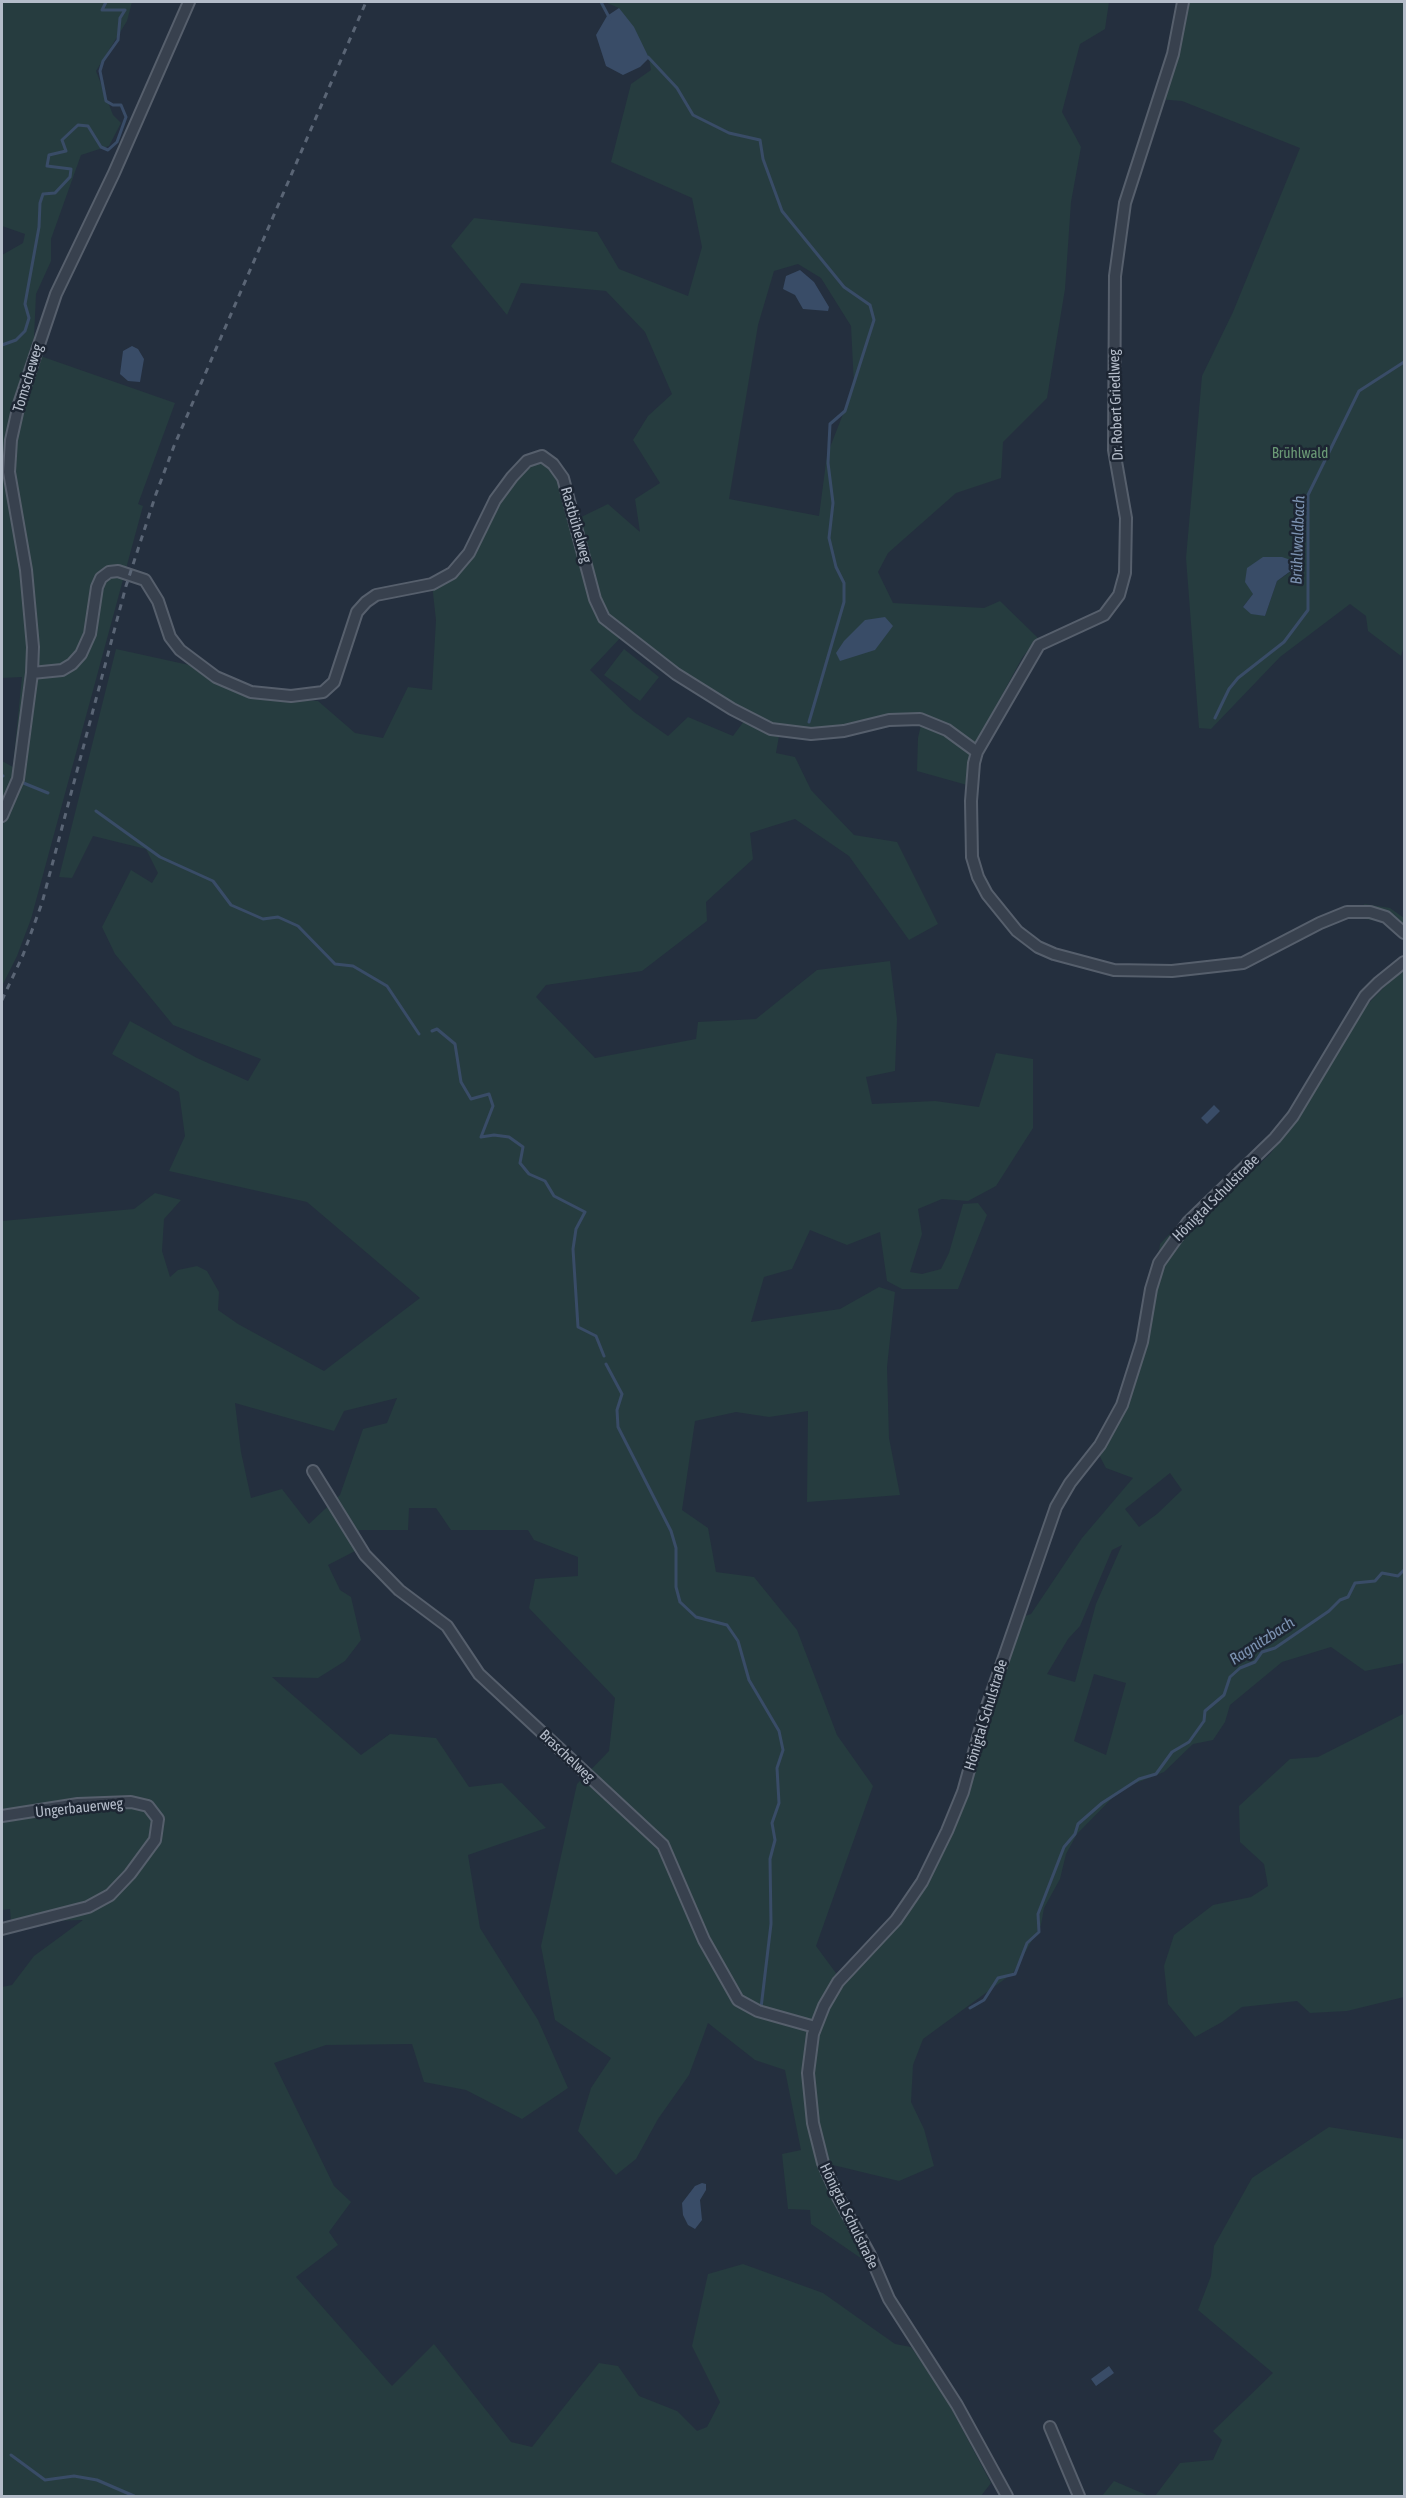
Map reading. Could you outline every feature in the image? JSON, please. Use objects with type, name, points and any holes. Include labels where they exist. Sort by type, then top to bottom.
[{"type":"street","name":"Tomscheweg","points":[[2,816],[18,779],[32,673],[33,647],[26,570],[9,472],[11,440],[19,404],[56,294],[114,173],[189,2]]},
{"type":"street","name":"Dr. Robert Griedlweg","points":[[977,752],[1039,645],[1104,615],[1119,595],[1125,573],[1126,518],[1114,450],[1115,276],[1125,203],[1173,54],[1183,2]]},
{"type":"street","name":"Rastbühelweg","points":[[32,673],[62,670],[72,664],[81,654],[90,634],[97,587],[101,578],[109,572],[118,571],[145,580],[158,601],[170,637],[180,650],[216,677],[250,692],[291,696],[323,692],[334,682],[357,612],[366,602],[375,595],[432,584],[452,573],[469,553],[495,500],[506,485],[527,461],[542,456],[553,464],[563,478],[595,600],[604,618],[676,674],[732,710],[771,729],[811,734],[844,731],[889,720],[920,719],[947,730],[977,752]]},
{"type":"street","points":[[977,752],[971,801],[972,857],[978,877],[997,909],[1017,931],[1038,947],[1054,954],[1114,970],[1172,971],[1223,966],[1243,963],[1320,923],[1347,912],[1370,912],[1386,917],[1404,933]]},
{"type":"street","name":"Hönigtal Schulstraße","points":[[1007,2496],[957,2405],[889,2299],[870,2255],[838,2197],[823,2163],[813,2123],[808,2073],[815,2027],[838,1982],[896,1920],[922,1882],[947,1832],[963,1792],[986,1712],[1056,1507],[1070,1483],[1100,1445],[1122,1405],[1142,1342],[1151,1289],[1159,1263],[1188,1222],[1275,1138],[1297,1110],[1365,996],[1404,962]]},
{"type":"street","name":"Braschelweg","points":[[313,1471],[365,1555],[399,1590],[447,1626],[478,1674],[663,1845],[704,1940],[738,2000],[758,2011],[815,2027]]},
{"type":"street","name":"Ungerbauerweg","points":[[2,1816],[78,1804],[131,1802],[148,1806],[158,1819],[155,1840],[130,1874],[110,1895],[88,1907],[2,1929]]},
{"type":"street","points":[[1050,2427],[1079,2496]]},
{"type":"green space","points":[[2,2],[132,2],[127,21],[96,71],[113,115],[121,123],[109,146],[81,155],[51,239],[51,261],[36,294],[34,338],[29,352],[175,403],[138,504],[143,506],[31,919],[17,956],[2,986],[2,761],[13,767],[22,677],[2,678],[2,255],[23,243],[25,234],[2,226]]},
{"type":"green space","points":[[605,2],[1109,2],[1105,29],[1080,44],[1062,112],[1081,147],[1071,202],[1065,289],[1047,398],[1003,442],[1001,478],[956,493],[888,553],[878,572],[893,603],[984,608],[1000,601],[1038,638],[1022,658],[981,734],[967,771],[967,785],[917,771],[918,738],[923,716],[883,717],[855,722],[844,731],[811,734],[791,727],[779,736],[776,753],[795,757],[811,790],[854,835],[897,842],[938,924],[909,940],[849,856],[795,819],[750,833],[753,859],[706,902],[707,921],[642,971],[546,985],[536,997],[595,1058],[696,1039],[698,1022],[756,1019],[817,970],[890,961],[897,1019],[895,1071],[866,1077],[872,1104],[935,1101],[979,1107],[996,1053],[1033,1059],[1033,1128],[996,1186],[968,1201],[942,1199],[918,1209],[922,1234],[910,1272],[922,1274],[941,1269],[949,1253],[963,1204],[978,1203],[987,1215],[958,1289],[902,1289],[887,1281],[880,1232],[847,1245],[810,1230],[792,1269],[764,1277],[751,1322],[840,1309],[879,1287],[895,1292],[887,1367],[889,1438],[900,1495],[807,1502],[808,1411],[769,1417],[736,1412],[695,1421],[682,1510],[708,1528],[716,1572],[754,1577],[797,1630],[837,1735],[873,1786],[816,1946],[844,1984],[884,1936],[933,1862],[1025,1616],[1031,1614],[1082,1538],[1133,1478],[1106,1468],[1098,1453],[1148,1333],[1160,1244],[1215,1188],[1230,1192],[1270,1154],[1303,1110],[1363,1009],[1394,977],[1404,971],[1404,1663],[1365,1671],[1331,1647],[1282,1662],[1230,1705],[1225,1722],[1213,1740],[1193,1744],[1164,1772],[1121,1789],[1077,1834],[1066,1854],[1060,1879],[1044,1908],[1041,1925],[1013,1973],[923,2039],[913,2065],[911,2102],[924,2129],[934,2166],[899,2181],[833,2165],[822,2168],[828,2189],[868,2263],[811,2224],[810,2210],[788,2209],[782,2154],[801,2150],[785,2070],[755,2060],[708,2023],[689,2075],[658,2119],[636,2159],[616,2175],[578,2131],[591,2088],[611,2058],[555,2020],[541,1946],[577,1784],[609,1751],[615,1698],[529,1608],[535,1579],[578,1576],[578,1557],[534,1540],[528,1530],[451,1530],[436,1508],[409,1508],[408,1530],[359,1530],[357,1550],[328,1565],[340,1590],[351,1597],[361,1640],[345,1661],[318,1678],[272,1677],[361,1755],[390,1734],[436,1738],[469,1787],[502,1783],[546,1828],[468,1855],[480,1928],[538,2020],[568,2088],[522,2119],[466,2090],[424,2082],[412,2044],[326,2045],[274,2063],[334,2186],[351,2202],[329,2232],[338,2245],[296,2277],[392,2386],[434,2344],[511,2442],[532,2447],[599,2363],[618,2366],[639,2396],[677,2411],[697,2431],[707,2427],[720,2402],[692,2346],[708,2274],[743,2264],[823,2293],[895,2344],[911,2347],[943,2393],[991,2483],[981,2496],[2,2496],[2,1987],[12,1985],[34,1956],[83,1920],[11,1922],[10,1909],[2,1910],[2,1221],[134,1209],[155,1193],[181,1200],[164,1219],[162,1251],[170,1277],[178,1270],[197,1266],[207,1271],[219,1292],[218,1310],[238,1324],[324,1371],[420,1298],[307,1202],[169,1171],[185,1136],[179,1092],[112,1054],[130,1021],[197,1058],[248,1081],[261,1059],[173,1025],[115,954],[102,927],[131,870],[152,883],[158,873],[146,849],[93,836],[72,878],[59,877],[116,649],[189,665],[212,681],[251,697],[318,701],[355,733],[383,738],[408,687],[432,690],[436,620],[432,584],[452,573],[512,477],[542,456],[553,464],[573,521],[608,504],[640,532],[635,499],[660,483],[633,440],[648,416],[672,394],[645,332],[606,291],[521,283],[507,315],[451,246],[474,218],[597,232],[619,269],[688,296],[702,247],[692,198],[611,162],[631,84],[651,70],[649,58],[619,8]],"holes":[[[798,264],[821,278],[851,326],[854,386],[827,455],[819,516],[729,499],[758,325],[774,271]],[[624,634],[747,717],[733,736],[688,717],[668,736],[634,712],[590,670]],[[397,1398],[387,1423],[363,1429],[340,1495],[309,1524],[282,1489],[251,1498],[241,1452],[235,1403],[334,1431],[344,1411]],[[1170,1473],[1182,1490],[1157,1514],[1139,1527],[1125,1509]],[[1122,1545],[1096,1604],[1075,1682],[1047,1674],[1068,1639],[1080,1626],[1112,1550]],[[1094,1674],[1126,1683],[1106,1755],[1074,1741]]]},
{"type":"green space","name":"Brühlwald","points":[[1183,2],[1404,2],[1404,646],[1401,656],[1368,631],[1366,616],[1350,604],[1280,657],[1211,729],[1199,728],[1186,558],[1202,376],[1233,312],[1300,148],[1182,101],[1157,99]],"holes":[[[1296,568],[1277,581],[1265,616],[1243,607],[1253,594]]]},
{"type":"green space","points":[[624,649],[659,677],[640,701],[604,675]]},
{"type":"green space","points":[[1364,904],[1390,908],[1404,918],[1404,936],[1383,922],[1365,919]]},
{"type":"green space","points":[[1403,1714],[1404,1997],[1347,2011],[1310,2013],[1297,2001],[1242,2007],[1222,2022],[1195,2037],[1168,2004],[1164,1966],[1174,1935],[1213,1905],[1251,1897],[1268,1886],[1264,1864],[1240,1842],[1239,1806],[1290,1759],[1318,1757]]},
{"type":"green space","points":[[1329,2127],[1404,2139],[1404,2496],[1155,2496],[1180,2463],[1213,2460],[1222,2440],[1213,2431],[1273,2373],[1198,2310],[1211,2276],[1214,2246],[1252,2178]]},
{"type":"green space","points":[[1114,2481],[1149,2496],[1102,2496]]},
{"type":"water","points":[[619,8],[634,27],[649,58],[640,67],[623,75],[606,66],[596,35],[607,16]]},
{"type":"water","points":[[800,270],[814,282],[829,307],[828,311],[803,309],[795,295],[783,289],[786,276]]},
{"type":"water","points":[[132,346],[138,349],[144,359],[140,382],[128,381],[120,374],[123,351]]},
{"type":"water","points":[[1263,557],[1282,557],[1297,562],[1296,567],[1277,581],[1265,616],[1251,614],[1243,607],[1253,594],[1245,582],[1247,568]]},
{"type":"water","points":[[885,617],[893,626],[875,650],[840,661],[836,653],[844,641],[865,620]]},
{"type":"water","points":[[1214,1105],[1220,1111],[1207,1124],[1201,1118]]},
{"type":"water","points":[[706,2184],[706,2190],[700,2200],[702,2220],[695,2229],[688,2225],[683,2215],[682,2203],[695,2186]]},
{"type":"water","points":[[1109,2366],[1114,2373],[1096,2386],[1091,2379]]},
{"type":"waterway","points":[[2,345],[16,340],[25,331],[29,318],[25,304],[43,194],[55,193],[70,177],[71,169],[47,166],[49,155],[66,151],[62,140],[78,125],[88,126],[101,147],[108,150],[117,142],[126,117],[121,105],[113,105],[106,101],[100,71],[103,61],[118,40],[120,18],[125,10],[102,10],[106,2]]},
{"type":"waterway","points":[[601,2],[610,19]]},
{"type":"waterway","points":[[648,57],[677,88],[693,115],[729,133],[760,140],[763,159],[782,211],[844,287],[870,305],[874,320],[845,411],[830,424],[828,463],[833,503],[829,538],[836,567],[844,583],[844,602],[809,722]]},
{"type":"waterway","name":"Brühlwaldbach","points":[[1215,718],[1229,689],[1238,678],[1284,642],[1308,610],[1308,495],[1359,391],[1404,362]]},
{"type":"waterway","points":[[21,782],[48,793]]},
{"type":"waterway","points":[[96,811],[160,857],[213,881],[231,905],[263,919],[278,917],[298,926],[335,964],[353,966],[387,986],[419,1034]]},
{"type":"waterway","points":[[432,1031],[437,1029],[455,1044],[461,1082],[471,1099],[489,1094],[493,1106],[481,1137],[494,1135],[509,1137],[523,1147],[520,1163],[529,1174],[545,1181],[554,1196],[585,1212],[576,1229],[573,1249],[578,1327],[596,1336],[604,1356]]},
{"type":"waterway","points":[[606,1364],[622,1394],[617,1410],[618,1427],[671,1531],[676,1548],[676,1587],[680,1602],[696,1617],[727,1625],[738,1641],[749,1680],[779,1731],[783,1750],[777,1768],[779,1803],[772,1823],[775,1840],[770,1859],[771,1924],[761,2008]]},
{"type":"waterway","name":"Ragnitzbach","points":[[970,2008],[984,2000],[998,1978],[1015,1974],[1027,1943],[1039,1932],[1038,1914],[1064,1847],[1075,1834],[1078,1824],[1102,1803],[1139,1779],[1156,1774],[1172,1752],[1189,1742],[1204,1721],[1205,1711],[1224,1695],[1230,1677],[1240,1668],[1255,1662],[1262,1652],[1275,1648],[1329,1611],[1340,1600],[1348,1597],[1355,1583],[1375,1581],[1382,1573],[1398,1576],[1404,1570]]},
{"type":"waterway","points":[[11,2455],[45,2480],[74,2476],[97,2480],[134,2496]]},
{"type":"railway","points":[[2,1000],[23,955],[42,903],[126,586],[156,494],[174,446],[366,2]]}]
